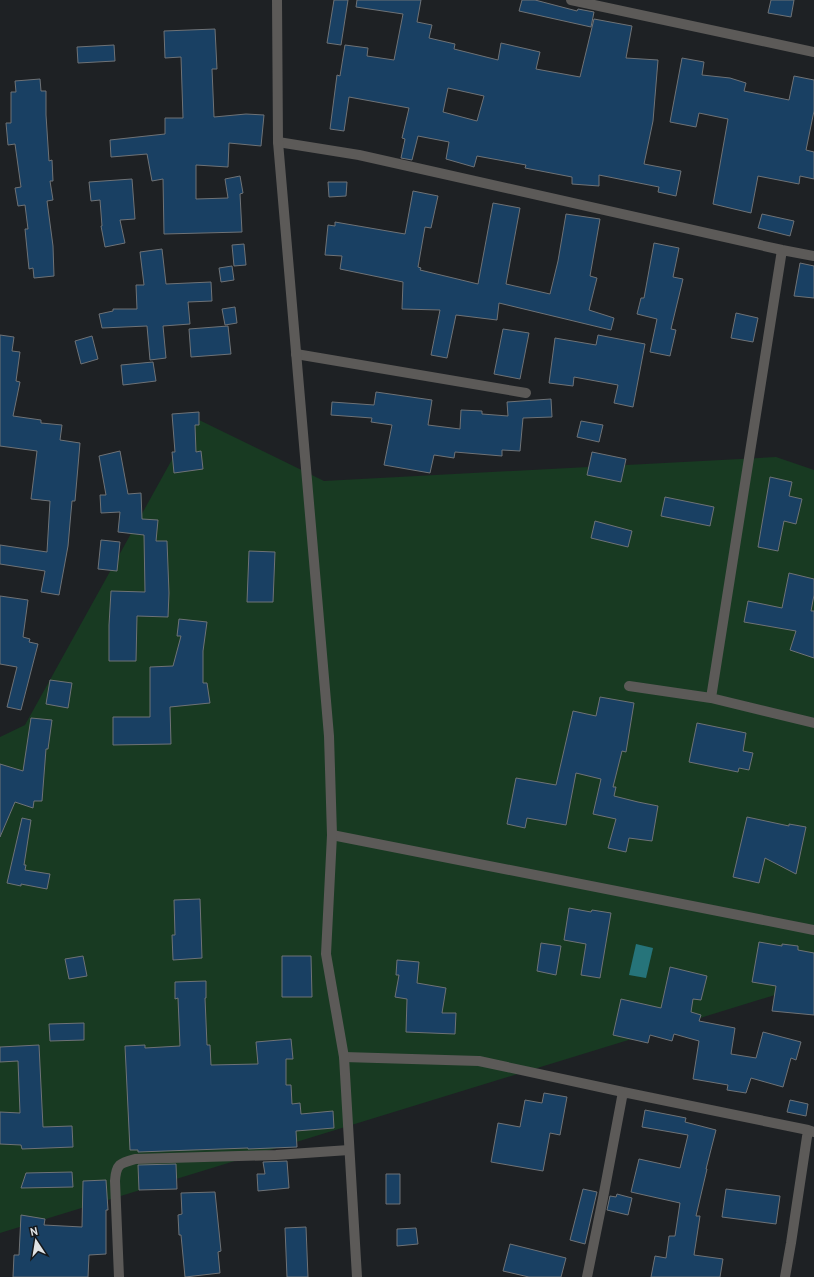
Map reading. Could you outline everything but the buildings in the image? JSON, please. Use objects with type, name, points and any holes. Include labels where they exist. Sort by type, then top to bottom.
[{"type":"street","points":[[277,0],[278,142],[329,736],[332,835],[326,954],[344,1057],[357,1277]]},
{"type":"street","points":[[571,0],[814,52]]},
{"type":"street","points":[[278,142],[359,155],[814,256]]},
{"type":"street","points":[[711,698],[782,250]]},
{"type":"street","points":[[296,354],[526,393]]},
{"type":"street","points":[[629,686],[711,698],[814,723]]},
{"type":"street","points":[[332,835],[814,930]]},
{"type":"street","points":[[344,1057],[479,1061],[811,1131],[785,1277]]},
{"type":"street","points":[[587,1277],[604,1198],[623,1092]]},
{"type":"street","points":[[119,1277],[115,1181],[116,1170],[122,1163],[135,1159],[276,1155],[349,1150]]},
{"type":"green space","points":[[195,418],[324,481],[776,457],[814,470],[814,983],[0,1233],[0,737],[25,725]]},
{"type":"water","points":[[636,944],[653,948],[646,978],[629,975]]}]
